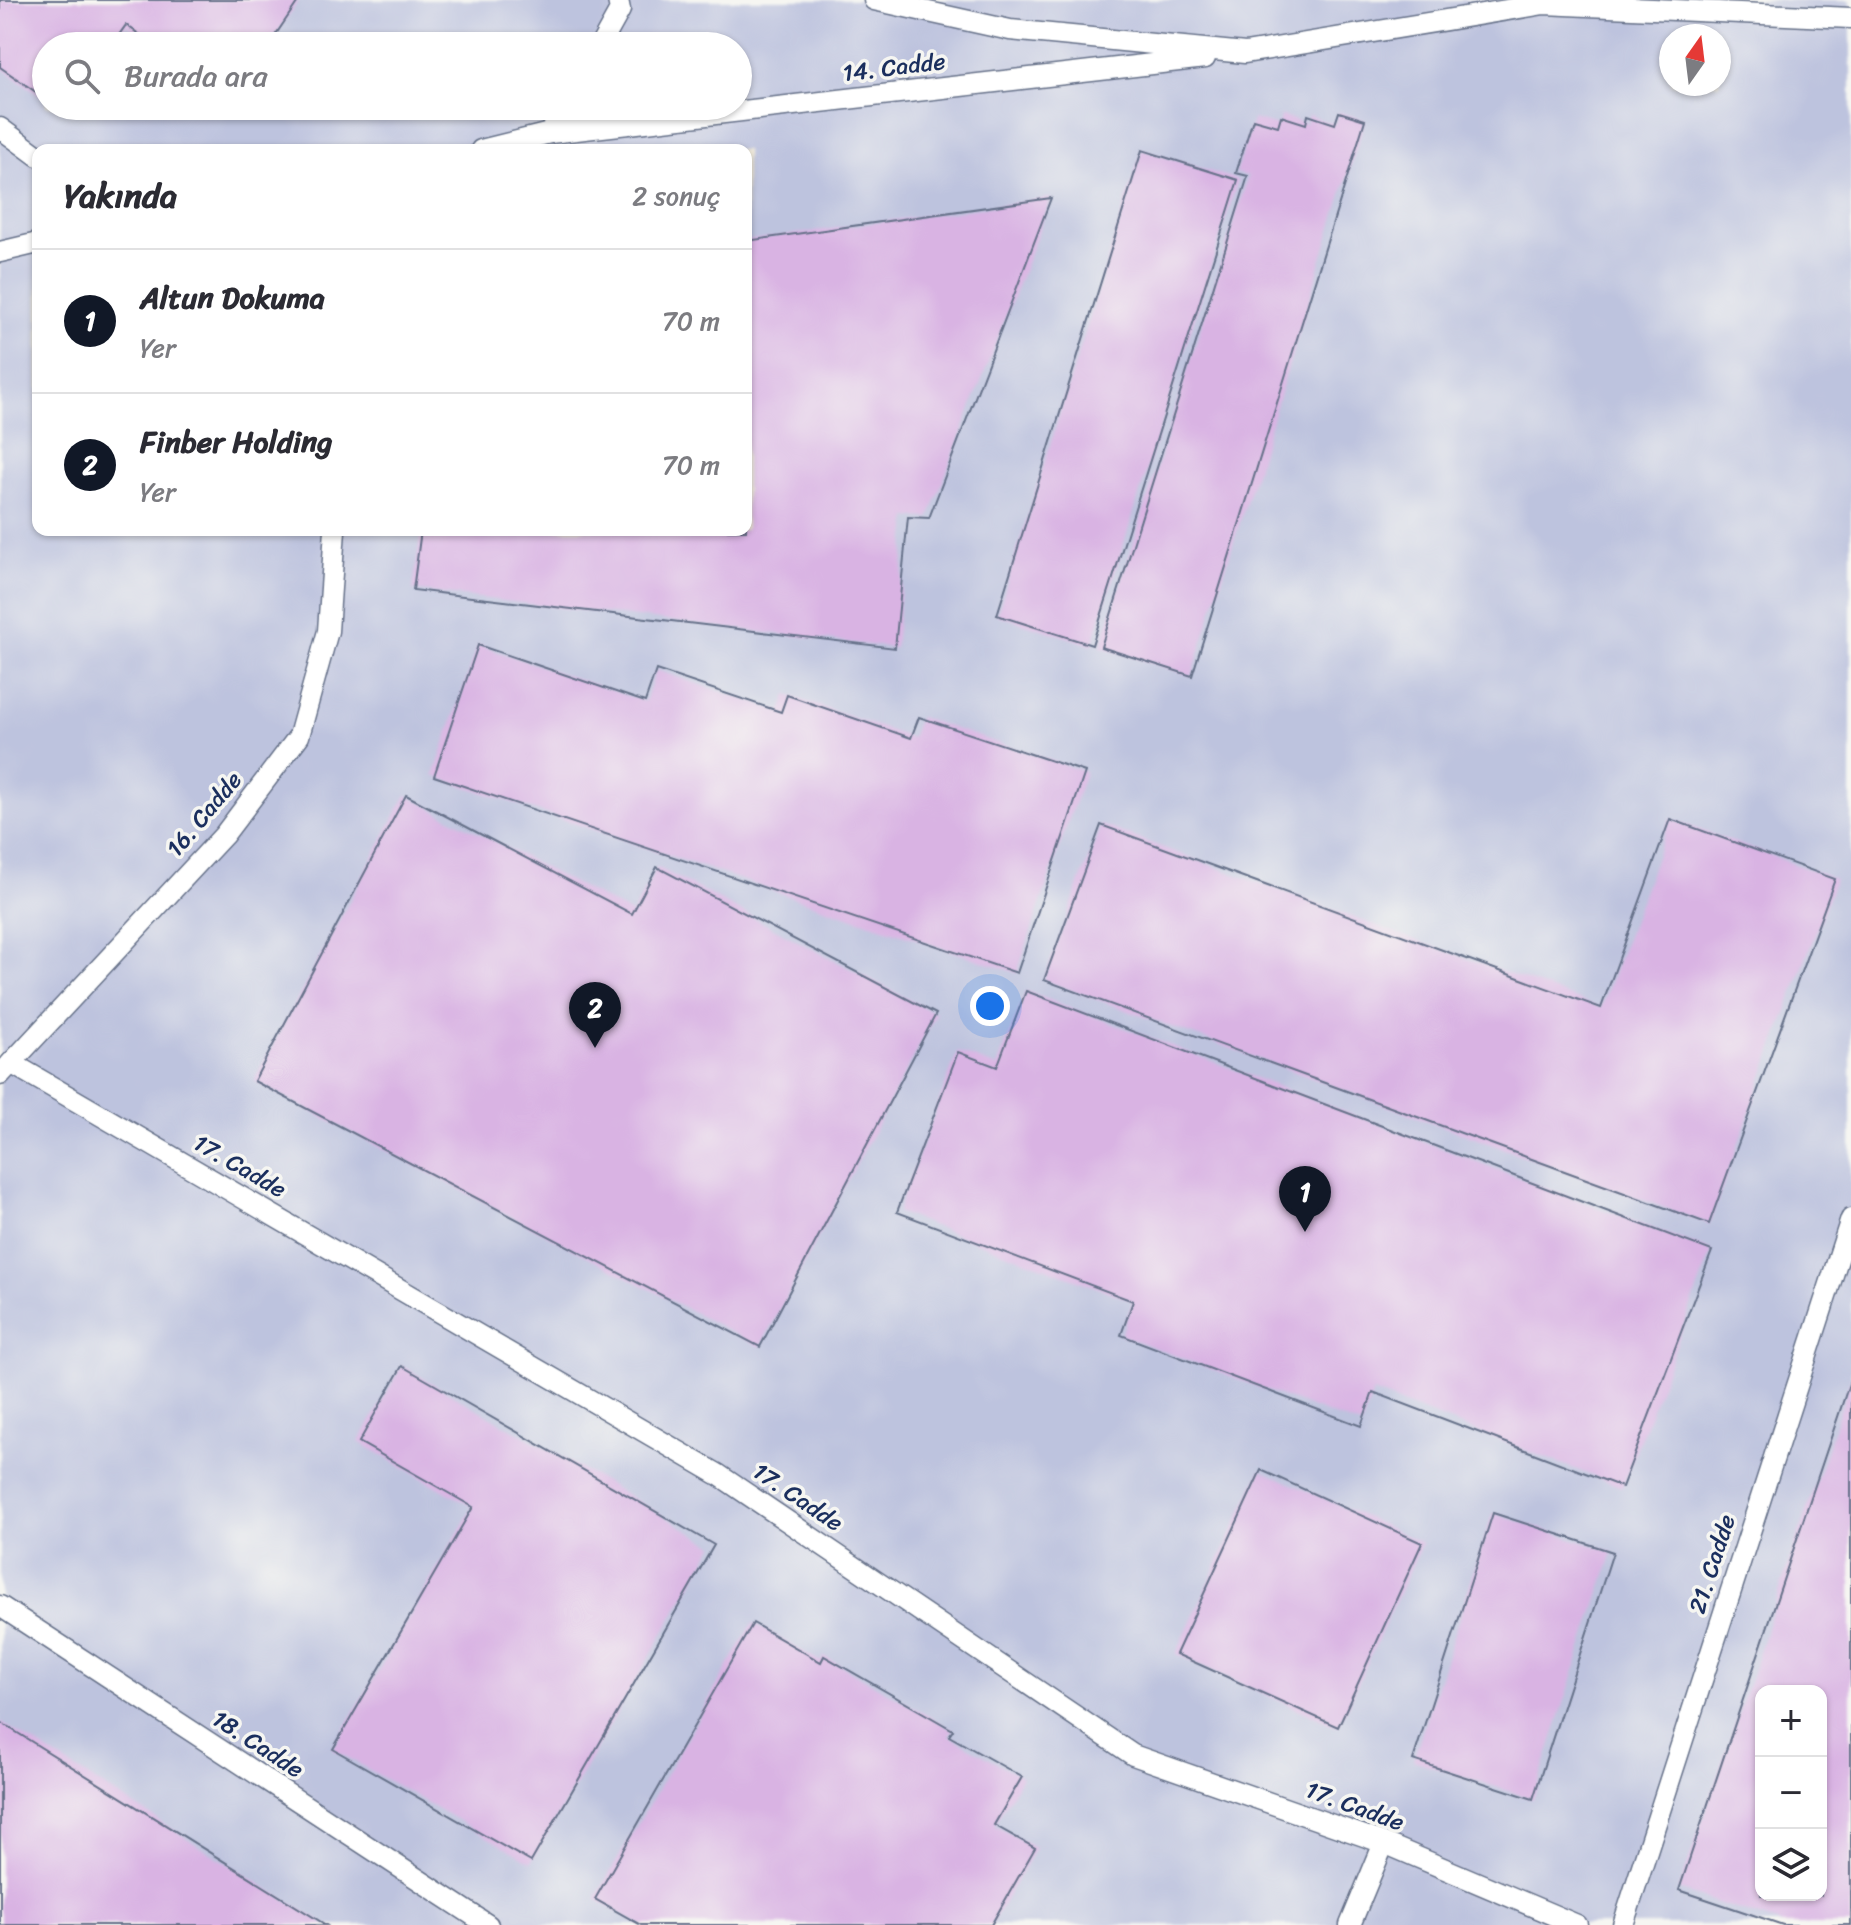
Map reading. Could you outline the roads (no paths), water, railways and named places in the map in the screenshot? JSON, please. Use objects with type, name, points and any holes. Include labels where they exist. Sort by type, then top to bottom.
[{"type":"lane","points":[[608,32],[620,10],[618,0]]},
{"type":"lane","points":[[874,0],[1010,30],[1245,53],[1544,4],[1851,18]]},
{"type":"lane","name":"14. Cadde","points":[[752,110],[1245,53]]},
{"type":"lane","points":[[550,133],[558,120]]},
{"type":"lane","name":"14. Cadde","points":[[505,144],[550,133],[663,120]]},
{"type":"lane","points":[[0,128],[32,152]]},
{"type":"lane","points":[[0,252],[32,244]]},
{"type":"lane","name":"16. Cadde","points":[[6,1069],[224,835],[299,736],[328,631],[335,536]]},
{"type":"lane","name":"17. Cadde","points":[[6,1069],[719,1475],[1133,1755],[1384,1843],[1577,1925]]},
{"type":"lane","name":"21. Cadde","points":[[1623,1925],[1851,1219]]},
{"type":"lane","name":"18. Cadde","points":[[0,1606],[488,1925]]},
{"type":"lane","points":[[1350,1925],[1384,1843]]},
{"type":"place","name":"Finber Holding","points":[[595,1048]]},
{"type":"place","name":"Altun Dokuma","points":[[1305,1232]]}]
